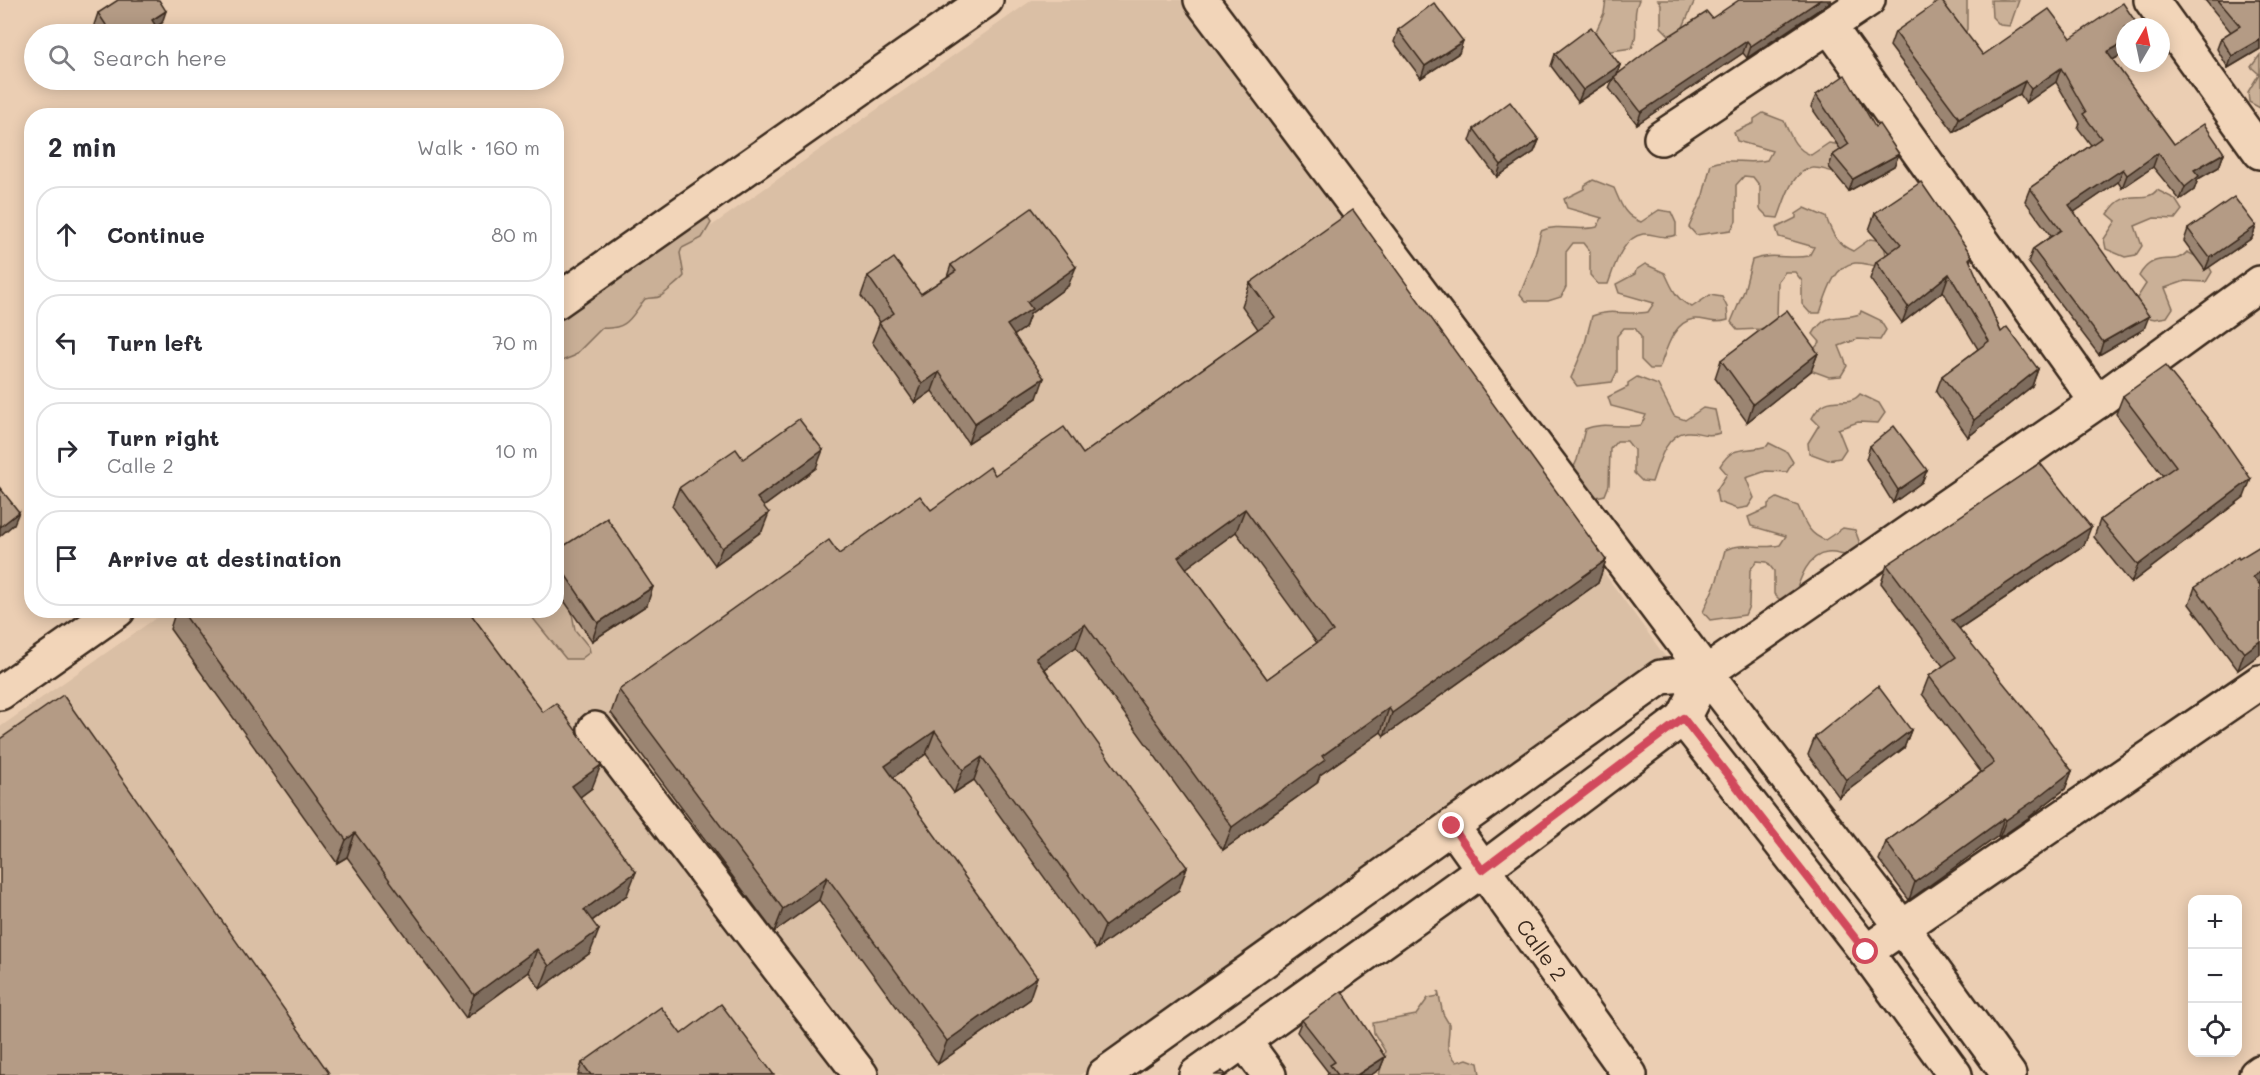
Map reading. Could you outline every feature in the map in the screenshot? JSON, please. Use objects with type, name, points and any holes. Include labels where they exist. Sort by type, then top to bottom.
[{"type":"street","points":[[564,296],[986,0]]},
{"type":"street","points":[[1201,0],[1706,673],[1902,927],[2009,1075]]},
{"type":"street","points":[[1661,138],[1868,0]]},
{"type":"street","points":[[2151,0],[2260,153]]},
{"type":"street","points":[[1829,26],[2097,402]]},
{"type":"street","points":[[1196,1075],[1482,870],[1683,718],[1706,673],[2097,402],[2260,283]]},
{"type":"street","points":[[0,693],[107,618]]},
{"type":"street","points":[[1104,1075],[1660,677],[1706,673]]},
{"type":"street","points":[[1866,952],[2260,682]]},
{"type":"street","points":[[1683,718],[1866,952],[1955,1075]]},
{"type":"street","points":[[595,729],[861,1075]]},
{"type":"street","name":"Calle 2","points":[[1452,826],[1630,1075]]},
{"type":"street","points":[[1244,1041],[1269,1075]]},
{"type":"street","points":[[2256,1075],[2260,1072]]},
{"type":"shaded area","points":[[1032,0],[1185,0],[1667,659],[1080,1075],[0,1075],[0,727],[156,618],[564,618],[564,330]]},
{"type":"shaded area","points":[[1606,0],[1639,0],[1632,48],[1597,53],[1590,45],[1604,13]]},
{"type":"shaded area","points":[[1658,0],[1695,0],[1679,36],[1669,35],[1661,27],[1661,4]]},
{"type":"shaded area","points":[[1935,0],[1967,0],[1967,29],[1963,38],[1921,35]]},
{"type":"shaded area","points":[[1991,0],[2019,0],[2010,26],[2000,25],[1992,17]]},
{"type":"shaded area","points":[[2260,55],[2260,108],[2249,102],[2248,92],[2259,74],[2251,67]]},
{"type":"shaded area","points":[[1763,113],[1784,121],[1794,142],[1811,155],[1829,143],[1841,145],[1846,156],[1837,172],[1813,168],[1799,174],[1790,187],[1778,218],[1768,217],[1760,209],[1760,186],[1753,177],[1744,176],[1736,185],[1736,221],[1731,230],[1696,235],[1689,227],[1703,195],[1711,164],[1725,161],[1767,160],[1772,151],[1737,141],[1734,132],[1754,123],[1754,119]]},
{"type":"shaded area","points":[[1593,180],[1614,188],[1627,213],[1641,222],[1659,210],[1671,212],[1676,223],[1676,235],[1666,237],[1643,234],[1636,236],[1624,247],[1608,284],[1598,284],[1590,275],[1590,252],[1583,243],[1573,243],[1566,252],[1566,287],[1561,297],[1548,301],[1526,301],[1520,294],[1533,262],[1541,231],[1555,228],[1597,227],[1602,218],[1567,208],[1564,199],[1584,189],[1585,185]]},
{"type":"shaded area","points":[[2157,190],[2175,199],[2182,210],[2175,219],[2154,218],[2135,226],[2142,246],[2136,255],[2125,257],[2106,249],[2104,239],[2116,221],[2108,214],[2115,205],[2128,197],[2146,196]]},
{"type":"shaded area","points":[[1805,208],[1826,217],[1835,237],[1842,245],[1853,251],[1870,239],[1883,241],[1888,264],[1878,266],[1855,263],[1841,269],[1828,290],[1820,313],[1810,313],[1802,304],[1802,281],[1795,272],[1785,272],[1778,281],[1777,316],[1773,325],[1760,329],[1738,330],[1731,322],[1744,291],[1752,260],[1766,257],[1809,256],[1814,247],[1779,237],[1776,228],[1796,218],[1796,214]]},
{"type":"shaded area","points":[[703,218],[708,218],[711,223],[702,238],[682,248],[680,253],[684,276],[682,278],[661,296],[645,299],[624,324],[618,327],[602,328],[574,356],[564,360],[564,310]]},
{"type":"shaded area","points":[[2187,252],[2206,261],[2212,272],[2206,282],[2185,281],[2165,288],[2173,308],[2167,317],[2155,319],[2145,317],[2135,301],[2146,284],[2139,276],[2151,263],[2158,260],[2176,259]]},
{"type":"shaded area","points":[[1645,264],[1665,273],[1678,297],[1692,307],[1710,295],[1722,297],[1727,307],[1728,320],[1717,322],[1694,319],[1686,321],[1671,339],[1659,369],[1650,369],[1641,360],[1641,337],[1635,328],[1624,328],[1617,336],[1617,372],[1612,382],[1577,386],[1571,378],[1584,347],[1592,316],[1606,313],[1648,312],[1654,303],[1619,293],[1616,284],[1635,274],[1636,270]]},
{"type":"shaded area","points":[[1861,311],[1880,320],[1886,330],[1880,340],[1858,339],[1839,346],[1847,366],[1841,376],[1829,377],[1810,370],[1813,350],[1820,342],[1813,334],[1818,327],[1828,319],[1852,316],[1860,314]]},
{"type":"shaded area","points":[[1637,377],[1658,385],[1674,416],[1685,420],[1703,408],[1715,410],[1720,433],[1710,435],[1687,432],[1673,438],[1660,459],[1652,482],[1642,481],[1634,473],[1634,450],[1627,441],[1617,441],[1610,449],[1609,485],[1605,495],[1592,498],[1563,491],[1577,460],[1585,429],[1599,426],[1641,425],[1646,415],[1611,406],[1608,397],[1628,387],[1628,383]]},
{"type":"shaded area","points":[[1860,394],[1879,403],[1885,413],[1878,423],[1858,422],[1838,429],[1846,449],[1840,458],[1828,460],[1809,453],[1808,443],[1819,425],[1812,418],[1818,409],[1824,404],[1849,400]]},
{"type":"shaded area","points":[[1769,443],[1787,452],[1793,462],[1787,472],[1766,471],[1746,478],[1754,498],[1748,507],[1737,509],[1718,502],[1716,491],[1727,474],[1720,466],[1725,459],[1735,451],[1759,448]]},
{"type":"shaded area","points":[[1777,498],[1798,506],[1811,531],[1825,540],[1843,528],[1855,530],[1860,554],[1850,556],[1827,553],[1813,559],[1800,580],[1792,603],[1782,602],[1774,594],[1774,571],[1767,562],[1757,561],[1750,570],[1749,606],[1745,615],[1710,620],[1703,612],[1717,580],[1725,550],[1739,546],[1780,545],[1786,536],[1751,526],[1748,517],[1768,508],[1768,504]]},
{"type":"shaded area","points":[[564,596],[571,608],[575,630],[589,647],[590,652],[581,659],[566,659],[533,618],[564,618]]},
{"type":"shaded area","points":[[1438,991],[1443,1014],[1449,1024],[1448,1048],[1452,1057],[1457,1062],[1467,1059],[1478,1063],[1480,1074],[1379,1075],[1385,1051],[1374,1033],[1373,1023],[1416,1015],[1428,998],[1439,996]]},
{"type":"building","points":[[118,0],[159,0],[166,11],[152,20],[154,24],[105,24],[98,13]]},
{"type":"building","points":[[1739,0],[1820,0],[1751,46],[1747,41],[1641,112],[1614,77],[1658,43],[1707,12],[1712,18]]},
{"type":"building","points":[[1941,0],[1983,55],[2049,9],[2071,38],[2123,3],[2133,18],[2116,18],[2116,47],[2107,52],[2116,64],[2116,72],[2122,72],[2174,144],[2204,124],[2224,153],[2194,170],[2199,176],[2185,187],[2158,153],[2127,175],[2123,169],[2069,205],[2149,316],[2103,342],[2033,249],[2061,230],[2030,188],[2101,138],[2083,114],[2086,112],[2061,68],[2031,89],[2025,81],[1959,118],[1895,32]]},
{"type":"building","points":[[2218,0],[2260,0],[2260,40],[2232,56],[2221,38],[2240,26]]},
{"type":"building","points":[[1434,3],[1463,41],[1425,66],[1398,30]]},
{"type":"building","points":[[1591,27],[1620,65],[1583,90],[1555,54]]},
{"type":"building","points":[[1845,75],[1875,127],[1879,124],[1899,154],[1853,179],[1833,155],[1849,144],[1816,95]]},
{"type":"building","points":[[1510,102],[1539,140],[1501,165],[1474,129]]},
{"type":"building","points":[[1921,182],[1972,256],[1969,259],[2001,332],[2007,327],[2038,369],[1974,420],[1942,376],[1989,341],[1949,274],[1908,307],[1876,262],[1901,244],[1875,213]]},
{"type":"building","points":[[2234,197],[2256,226],[2210,258],[2188,229]]},
{"type":"building","points":[[1032,208],[1076,267],[1027,302],[1032,309],[1007,325],[1044,378],[975,423],[939,372],[922,384],[879,323],[894,313],[868,276],[894,258],[921,294],[956,271],[951,265]]},
{"type":"building","points":[[1353,210],[1606,560],[1392,713],[1389,708],[1322,756],[1325,760],[1232,827],[1085,624],[1036,658],[1187,867],[1105,926],[982,757],[963,770],[935,731],[885,766],[1037,977],[947,1041],[827,877],[783,909],[619,690],[829,540],[839,554],[920,496],[931,510],[990,467],[995,475],[1064,427],[1083,454],[1275,317],[1250,283]],"holes":[[[1245,509],[1333,631],[1267,679],[1178,557]]]},
{"type":"building","points":[[1787,310],[1818,353],[1753,404],[1721,360]]},
{"type":"building","points":[[2165,366],[2217,430],[2251,479],[2138,565],[2100,520],[2176,466],[2123,396]]},
{"type":"building","points":[[799,419],[823,450],[757,498],[769,513],[722,548],[679,488],[736,449],[743,459]]},
{"type":"building","points":[[1894,426],[1927,470],[1898,490],[1870,446]]},
{"type":"building","points":[[2040,463],[2091,527],[1952,620],[2041,729],[2072,771],[2035,800],[2006,820],[2004,818],[1915,882],[1886,842],[1994,763],[1929,676],[1956,657],[1887,565]]},
{"type":"building","points":[[0,488],[19,512],[0,527]]},
{"type":"building","points":[[607,518],[653,587],[598,623],[564,573],[564,546]]},
{"type":"building","points":[[2260,546],[2260,572],[2253,577],[2260,585],[2260,641],[2244,653],[2195,587],[2238,557],[2239,559]]},
{"type":"building","points":[[187,618],[474,618],[543,712],[556,703],[601,765],[572,786],[636,872],[584,910],[599,930],[549,966],[537,949],[474,995],[355,833],[346,840]]},
{"type":"building","points":[[1878,686],[1911,730],[1846,780],[1815,737]]},
{"type":"building","points":[[63,695],[329,1073],[326,1075],[0,1075],[0,739]]},
{"type":"building","points":[[1342,991],[1385,1057],[1357,1075],[1338,1075],[1330,1065],[1335,1062],[1302,1020]]},
{"type":"building","points":[[721,1004],[774,1075],[591,1075],[582,1063],[661,1007],[681,1034]]},
{"type":"route","points":[[1452,826],[1482,870],[1683,718],[1866,952]]}]
